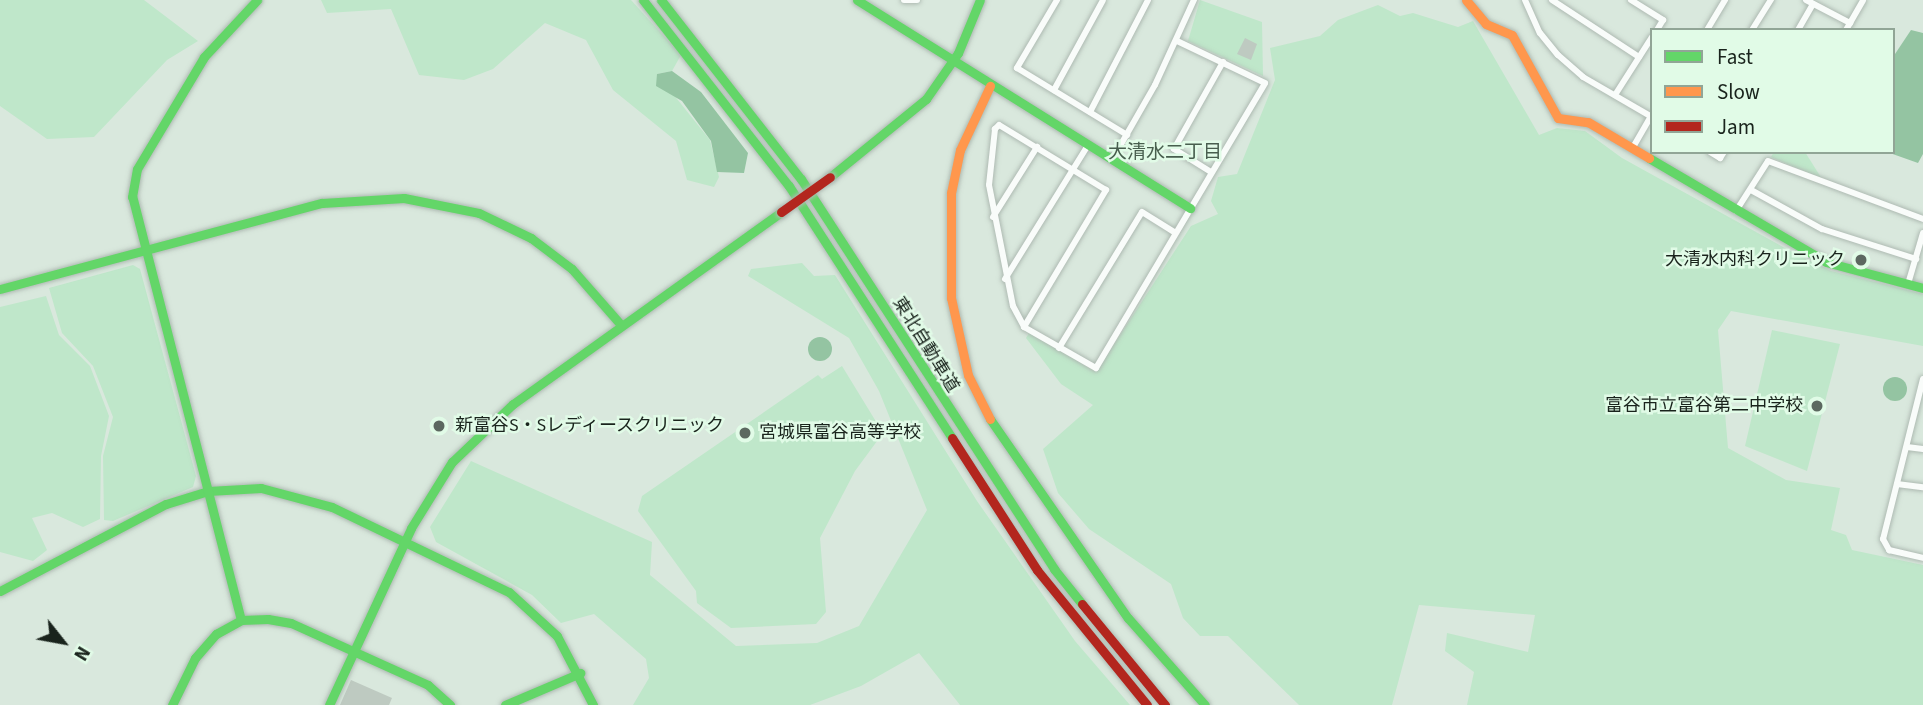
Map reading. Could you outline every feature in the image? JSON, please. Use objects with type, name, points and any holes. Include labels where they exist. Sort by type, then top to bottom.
[{"type":"main road","points":[[241,621],[132,197],[137,169],[212,46],[257,0]]},
{"type":"main road","name":"東北自動車道","points":[[643,0],[789,186],[1037,570],[1147,705]]},
{"type":"main road","name":"東北自動車道","points":[[661,0],[801,179],[1003,498],[1107,637],[1165,705]]},
{"type":"main road","points":[[857,0],[952,63],[1190,208]]},
{"type":"main road","points":[[329,705],[405,541],[439,480],[485,426],[831,177],[911,115],[952,63],[980,0]]},
{"type":"main road","points":[[1466,0],[1486,24],[1512,35],[1559,118],[1588,122],[1736,212],[1826,262],[1923,288]]},
{"type":"main road","points":[[990,86],[960,149],[951,193],[951,299],[968,375],[1000,439],[1048,508],[1128,618],[1205,705]]},
{"type":"main road","points":[[0,289],[322,203],[391,198],[438,202],[509,226],[551,252],[621,326]]},
{"type":"main road","points":[[0,591],[166,504],[208,491],[261,488],[300,496],[405,541],[484,577],[527,605],[557,636],[580,673],[593,705]]},
{"type":"main road","points":[[172,705],[204,645],[241,621],[284,621],[428,685],[450,705]]},
{"type":"main road","points":[[1107,637],[1172,705]]},
{"type":"main road","points":[[505,705],[580,673]]},
{"type":"street","points":[[904,0],[917,0]]},
{"type":"street","points":[[1057,0],[1017,68],[1127,135]]},
{"type":"street","points":[[1054,90],[1103,0]]},
{"type":"street","points":[[1090,112],[1148,0]]},
{"type":"street","points":[[1112,160],[1177,41],[1194,0]]},
{"type":"street","points":[[1525,0],[1540,33],[1558,55],[1615,96],[1650,115]]},
{"type":"street","points":[[1552,0],[1639,57]]},
{"type":"street","points":[[1631,0],[1663,20],[1658,28]]},
{"type":"street","points":[[1708,28],[1724,3],[1713,0]]},
{"type":"street","points":[[1753,28],[1771,0]]},
{"type":"street","points":[[1799,28],[1810,2],[1848,26],[1863,0]]},
{"type":"street","points":[[1615,96],[1650,40]]},
{"type":"street","points":[[1024,327],[1106,190],[999,125],[995,129],[989,167],[993,218],[1005,279],[1024,327],[1096,368],[1265,83],[1177,41]]},
{"type":"street","points":[[1211,172],[1174,149],[1223,62]]},
{"type":"street","points":[[1632,149],[1650,119]]},
{"type":"street","points":[[1005,279],[1088,145]]},
{"type":"street","points":[[993,218],[1037,147]]},
{"type":"street","points":[[1736,212],[1768,161],[1923,219]]},
{"type":"street","points":[[1751,190],[1822,229],[1916,258]]},
{"type":"street","points":[[1059,348],[1142,212],[1175,233]]},
{"type":"street","points":[[1908,284],[1923,233]]},
{"type":"street","points":[[1923,379],[1920,409],[1907,447],[1883,539],[1889,550],[1923,558]]},
{"type":"street","points":[[1907,447],[1923,449]]},
{"type":"street","points":[[1897,484],[1923,487]]},
{"type":"shaded area","points":[[0,0],[144,0],[198,41],[167,60],[94,137],[47,139],[0,106]]},
{"type":"shaded area","points":[[321,0],[631,0],[681,55],[672,71],[657,74],[710,140],[719,177],[714,187],[687,180],[676,141],[613,90],[586,40],[545,23],[493,69],[464,80],[419,75],[391,9],[327,13]]},
{"type":"shaded area","points":[[1200,0],[1262,22],[1263,76],[1188,41]]},
{"type":"shaded area","points":[[1378,5],[1400,16],[1413,13],[1458,27],[1473,21],[1539,135],[1557,128],[1585,131],[1622,158],[1831,271],[1923,294],[1923,346],[1731,311],[1718,330],[1728,448],[1786,480],[1840,488],[1831,530],[1846,535],[1852,550],[1923,565],[1923,705],[1467,705],[1474,672],[1445,651],[1447,633],[1528,652],[1535,615],[1419,605],[1392,705],[1299,705],[1228,636],[1200,636],[1183,618],[1171,584],[1089,529],[1058,493],[1043,449],[1093,405],[1061,384],[1026,338],[1029,333],[1096,372],[1191,226],[1218,214],[1211,201],[1218,177],[1237,174],[1275,80],[1270,48],[1320,36],[1338,20]]},
{"type":"shaded area","points":[[1911,30],[1923,33],[1923,154],[1918,163],[1893,154],[1895,154],[1895,54]]},
{"type":"shaded area","points":[[672,71],[701,92],[748,153],[744,173],[717,172],[711,141],[682,101],[656,86],[657,74]]},
{"type":"shaded area","points":[[1773,154],[1806,154],[1822,179],[1771,157]]},
{"type":"shaded area","points":[[802,263],[814,276],[835,275],[977,501],[1075,641],[1130,705],[960,705],[919,653],[861,686],[810,705],[633,705],[649,678],[646,659],[594,614],[561,623],[532,595],[436,542],[430,527],[471,461],[652,542],[650,575],[736,646],[817,643],[859,626],[927,510],[879,391],[849,338],[748,276],[751,269]]},
{"type":"shaded area","points":[[133,265],[140,269],[196,476],[193,487],[113,521],[104,520],[103,456],[113,417],[93,366],[62,333],[49,288]]},
{"type":"shaded area","points":[[46,296],[59,335],[90,366],[109,416],[101,456],[100,519],[83,527],[52,513],[32,518],[47,550],[33,561],[0,552],[0,307]]},
{"type":"shaded area","points":[[1772,330],[1840,344],[1807,471],[1745,446]]},
{"type":"shaded area","points":[[820,337],[829,340],[832,349],[829,358],[820,361],[811,358],[808,349],[811,340]]},
{"type":"shaded area","points":[[842,366],[883,433],[855,471],[820,538],[826,612],[816,624],[731,628],[697,603],[696,591],[638,511],[642,496],[818,375],[822,379]]},
{"type":"shaded area","points":[[1895,377],[1903,381],[1907,389],[1903,397],[1895,401],[1887,397],[1883,389],[1887,381]]},
{"type":"building","points":[[1245,38],[1257,44],[1251,60],[1237,54]]},
{"type":"building","points":[[351,680],[392,698],[389,705],[340,705]]},
{"type":"traffic: fast","points":[[241,620],[132,197],[137,169],[204,57],[257,0]]},
{"type":"traffic: fast","points":[[643,0],[789,186],[952,438]]},
{"type":"traffic: fast","points":[[661,0],[801,179],[1054,569],[1082,604]]},
{"type":"traffic: fast","points":[[857,0],[1190,208]]},
{"type":"traffic: fast","points":[[830,177],[926,99],[958,53],[980,0]]},
{"type":"traffic: fast","points":[[1649,158],[1826,262],[1923,288]]},
{"type":"traffic: fast","points":[[0,289],[322,203],[404,198],[479,213],[531,238],[572,269],[621,325]]},
{"type":"traffic: fast","points":[[329,705],[411,528],[452,462],[513,404],[781,212]]},
{"type":"traffic: fast","points":[[990,419],[1128,618],[1205,705]]},
{"type":"traffic: fast","points":[[0,591],[166,504],[208,491],[261,488],[332,507],[509,592],[557,636],[593,705]]},
{"type":"traffic: fast","points":[[172,705],[195,658],[216,634],[241,620],[268,619],[291,623],[428,685],[450,705]]},
{"type":"traffic: fast","points":[[505,705],[580,673]]},
{"type":"traffic: slow","points":[[1466,0],[1486,24],[1512,35],[1558,118],[1588,122],[1649,158]]},
{"type":"traffic: slow","points":[[990,86],[960,150],[951,193],[951,298],[968,375],[990,419]]},
{"type":"traffic: jam","points":[[781,212],[830,177]]},
{"type":"traffic: jam","points":[[952,438],[1037,570],[1147,705]]},
{"type":"traffic: jam","points":[[1082,604],[1165,705]]},
{"type":"place","name":"大清水内科クリニック","points":[[1861,260]]},
{"type":"place","name":"富谷市立富谷第二中学校","points":[[1817,406]]},
{"type":"place","name":"新富谷S・Sレディースクリニック","points":[[439,426]]},
{"type":"place","name":"宮城県富谷高等学校","points":[[745,433]]},
{"type":"district","name":"大清水二丁目","points":[[1165,153]]}]
